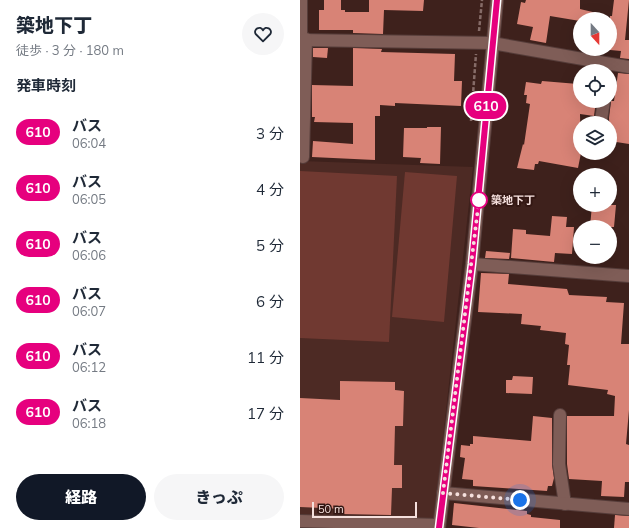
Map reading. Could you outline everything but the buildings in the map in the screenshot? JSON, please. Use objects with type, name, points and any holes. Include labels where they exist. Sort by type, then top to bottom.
[{"type":"street","points":[[301,0],[303,158]]},
{"type":"street","points":[[300,521],[439,526],[472,264],[497,0]]},
{"type":"street","points":[[302,40],[492,43],[594,64]]},
{"type":"street","points":[[617,67],[629,67]]},
{"type":"street","points":[[472,264],[629,276]]},
{"type":"street","points":[[560,416],[559,464],[565,504]]},
{"type":"street","points":[[443,493],[629,509]]},
{"type":"path","points":[[471,126],[482,0]]},
{"type":"shaded area","points":[[300,161],[473,167],[434,519],[300,516]]},
{"type":"shaded area","points":[[300,171],[397,176],[389,342],[300,338]]},
{"type":"shaded area","points":[[405,172],[457,176],[444,322],[392,317]]},
{"type":"bus line","name":"610","points":[[439,528],[479,201],[482,149],[497,0]]},
{"type":"place","name":"築地下丁","points":[[479,200]]},
{"type":"route","points":[[479,200],[443,493],[520,500]]}]
